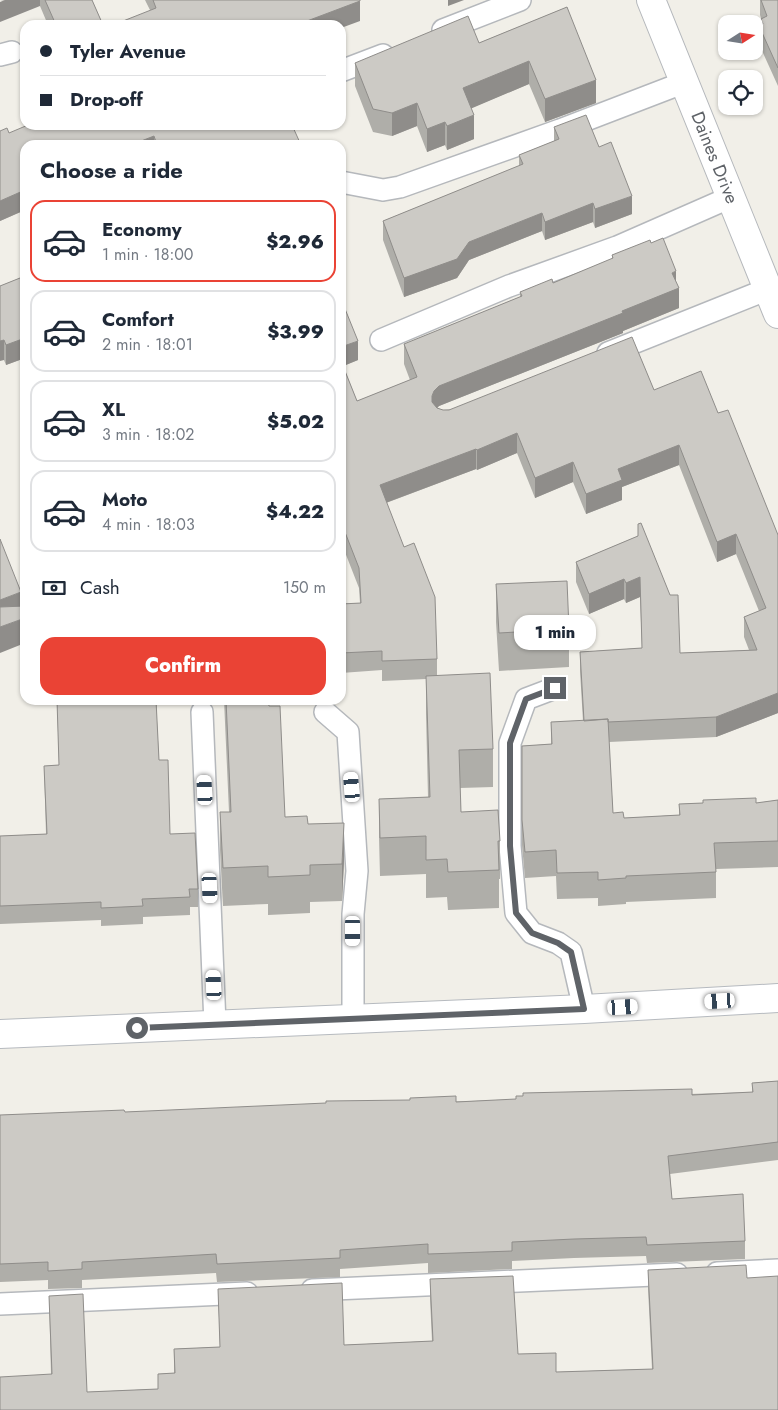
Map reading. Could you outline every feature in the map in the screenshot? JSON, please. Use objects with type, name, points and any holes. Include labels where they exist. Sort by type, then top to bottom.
[{"type":"street","name":"Daines Drive","points":[[651,0],[778,314]]},
{"type":"street","points":[[0,1034],[584,1009],[778,998]]},
{"type":"lane","points":[[346,69],[520,0]]},
{"type":"lane","points":[[346,183],[383,190],[400,187],[560,130],[685,82]]},
{"type":"lane","points":[[381,340],[509,286],[616,247],[731,197]]},
{"type":"lane","points":[[590,360],[768,289]]},
{"type":"lane","points":[[555,688],[526,699],[510,743],[510,846],[516,913],[532,933],[558,943],[571,952],[584,1009]]},
{"type":"lane","points":[[202,712],[215,1024]]},
{"type":"lane","points":[[325,712],[348,732],[357,872],[353,914],[353,1018]]},
{"type":"lane","points":[[0,1304],[778,1270]]},
{"type":"building","points":[[45,0],[92,0],[101,20],[54,20]]},
{"type":"building","points":[[153,0],[360,0],[310,20],[126,20],[156,8]]},
{"type":"building","points":[[761,0],[778,0],[778,68],[763,35],[763,18],[767,16]]},
{"type":"building","points":[[567,7],[596,80],[545,99],[529,61],[463,88],[474,115],[447,126],[445,122],[427,129],[417,103],[392,113],[373,109],[355,63],[468,16],[479,43]]},
{"type":"building","points":[[586,115],[599,147],[611,142],[632,196],[595,209],[593,203],[545,222],[542,213],[469,242],[457,259],[404,278],[383,221],[523,164],[519,155],[559,139],[554,127]]},
{"type":"building","points":[[7,128],[9,133],[20,128],[20,130],[294,130],[299,140],[155,140],[154,136],[144,140],[20,140],[20,192],[0,201],[0,131]]},
{"type":"building","points":[[663,238],[676,271],[672,273],[679,288],[622,311],[623,313],[439,386],[434,391],[432,402],[437,408],[449,410],[632,337],[654,390],[701,371],[718,413],[728,410],[778,535],[778,693],[716,717],[608,722],[608,719],[584,721],[580,652],[642,648],[640,577],[626,583],[624,579],[589,594],[576,562],[638,536],[638,524],[641,523],[670,595],[678,595],[680,653],[757,650],[744,617],[766,608],[736,534],[717,542],[679,445],[618,469],[622,480],[586,494],[573,462],[535,478],[517,433],[477,450],[380,485],[404,547],[414,543],[435,597],[437,659],[382,661],[382,651],[346,653],[346,604],[361,603],[359,568],[346,535],[346,374],[357,401],[417,377],[404,344],[522,296],[520,292],[552,279],[553,283],[613,258],[612,255],[650,240],[651,243]]},
{"type":"building","points":[[20,278],[20,340],[6,345],[4,340],[0,341],[0,286]]},
{"type":"building","points":[[346,311],[358,341],[346,345]]},
{"type":"building","points":[[0,539],[20,592],[0,600]]},
{"type":"building","points":[[567,581],[569,629],[499,633],[496,584]]},
{"type":"building","points":[[20,606],[20,620],[0,627],[0,607]]},
{"type":"building","points":[[490,673],[493,749],[459,750],[461,812],[498,810],[499,870],[448,872],[447,859],[426,860],[426,836],[380,838],[379,799],[430,797],[426,676]]},
{"type":"building","points":[[57,705],[156,705],[159,760],[168,760],[170,834],[195,833],[198,889],[189,889],[190,897],[142,899],[143,906],[101,908],[101,902],[0,906],[0,836],[47,834],[44,766],[59,765]]},
{"type":"building","points":[[226,705],[280,706],[285,817],[307,816],[308,824],[344,823],[342,864],[310,865],[310,875],[268,877],[268,866],[223,868],[220,812],[231,812]]},
{"type":"building","points":[[608,719],[613,813],[623,812],[624,818],[680,815],[679,804],[703,803],[703,800],[756,798],[756,803],[778,800],[778,841],[714,843],[716,872],[626,876],[626,878],[598,880],[598,872],[557,873],[556,850],[525,852],[522,820],[522,746],[552,744],[551,722]]},
{"type":"building","points":[[778,1081],[778,1142],[668,1156],[672,1199],[743,1194],[745,1241],[647,1245],[646,1237],[574,1239],[512,1242],[512,1251],[428,1254],[428,1244],[340,1250],[340,1258],[217,1264],[216,1254],[82,1262],[82,1269],[48,1271],[48,1262],[0,1264],[0,1115],[124,1110],[125,1112],[326,1103],[326,1101],[410,1100],[410,1098],[456,1096],[456,1102],[516,1099],[516,1096],[523,1096],[523,1093],[692,1089],[692,1095],[753,1092],[752,1083]]},
{"type":"building","points":[[746,1265],[747,1278],[778,1276],[778,1410],[0,1410],[0,1377],[52,1374],[49,1296],[83,1294],[87,1392],[158,1389],[158,1374],[175,1373],[174,1349],[220,1347],[218,1289],[342,1283],[344,1345],[433,1341],[430,1279],[513,1276],[518,1354],[556,1353],[556,1372],[653,1369],[648,1270]]},
{"type":"route","points":[[137,1028],[584,1009],[571,952],[558,943],[532,933],[516,913],[510,846],[510,743],[526,699],[555,688]]}]
